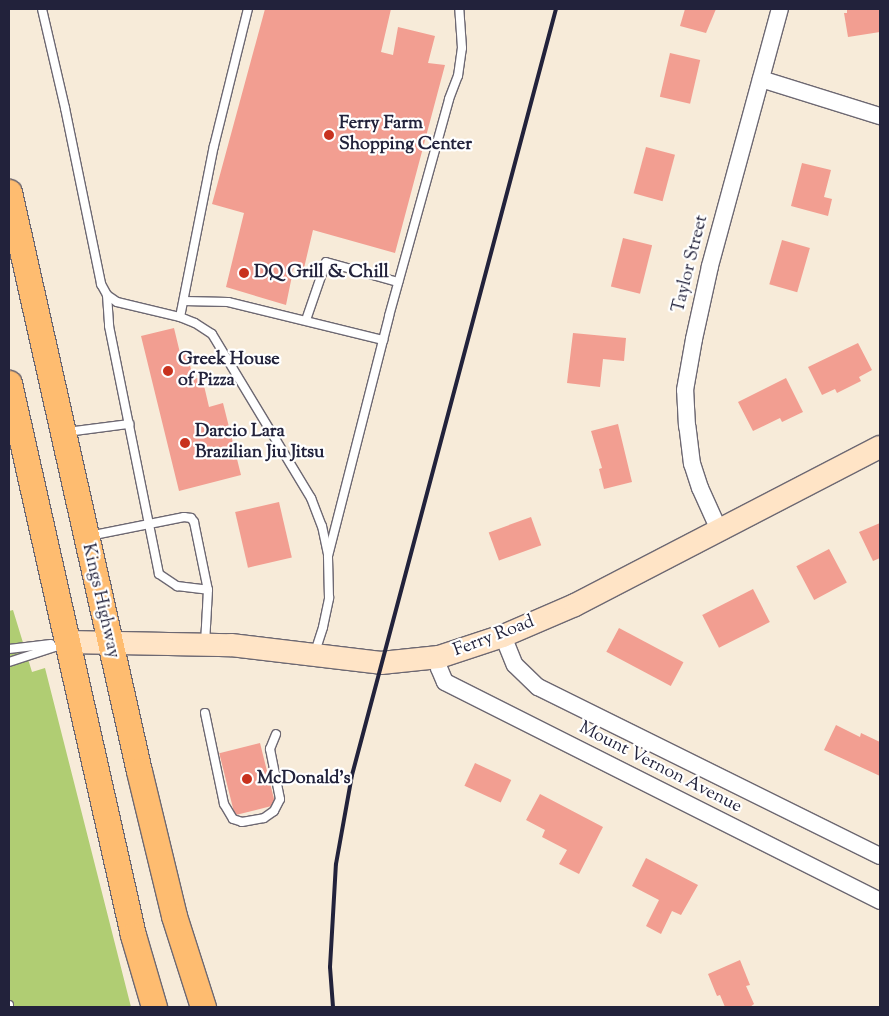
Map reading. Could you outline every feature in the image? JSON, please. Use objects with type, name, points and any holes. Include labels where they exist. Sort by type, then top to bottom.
[{"type":"main road","name":"Kings Highway","points":[[9,192],[108,641],[174,916],[203,1007]]},
{"type":"main road","points":[[9,383],[134,935],[154,1007]]},
{"type":"main road","name":"Ferry Road","points":[[68,642],[108,641],[231,645],[381,663],[439,657],[503,636],[575,605],[880,446]]},
{"type":"street","name":"Taylor Street","points":[[720,530],[700,488],[692,464],[686,426],[685,390],[710,266],[780,9]]},
{"type":"street","points":[[761,79],[880,116]]},
{"type":"street","name":"Mount Vernon Avenue","points":[[503,636],[515,665],[538,688],[880,856]]},
{"type":"street","name":"Mount Vernon Avenue","points":[[439,657],[439,668],[445,682],[880,901]]},
{"type":"lane","points":[[42,9],[65,108],[100,284],[107,294],[117,302],[180,317],[195,323],[212,334],[311,498],[322,526],[328,556],[329,598],[323,627],[313,656]]},
{"type":"lane","points":[[180,317],[214,146],[248,9]]},
{"type":"lane","points":[[328,556],[398,282],[458,76],[462,48],[459,9]]},
{"type":"lane","points":[[306,320],[326,262],[398,282]]},
{"type":"lane","points":[[107,294],[109,326],[159,574],[177,586],[208,590]]},
{"type":"lane","points":[[184,301],[228,302],[383,340]]},
{"type":"lane","points":[[62,433],[129,424]]},
{"type":"lane","points":[[85,537],[191,518],[194,522],[208,590],[205,644]]},
{"type":"lane","points":[[9,649],[68,642]]},
{"type":"lane","points":[[9,662],[68,642]]},
{"type":"lane","points":[[205,713],[224,804],[233,819],[242,822],[264,818],[274,811],[280,799],[270,749],[276,734]]},
{"type":"green space","points":[[13,610],[32,672],[45,668],[131,1007],[9,1007],[9,611]]},
{"type":"building","name":"Ferry Farm Shopping Center","points":[[265,9],[391,9],[381,52],[393,55],[398,27],[435,36],[428,63],[445,65],[395,253],[313,230],[304,268],[294,266],[286,305],[226,287],[244,213],[212,204]]},
{"type":"building","points":[[685,9],[716,9],[706,33],[680,26]]},
{"type":"building","points":[[847,9],[880,9],[880,32],[848,37],[844,13],[847,13]]},
{"type":"building","points":[[670,53],[700,60],[690,104],[660,97]]},
{"type":"building","points":[[646,147],[675,155],[663,201],[634,193]]},
{"type":"building","points":[[802,163],[831,170],[824,197],[832,199],[828,216],[791,206]]},
{"type":"building","points":[[623,238],[652,245],[640,294],[611,287]]},
{"type":"building","points":[[782,240],[810,248],[797,292],[769,284]]},
{"type":"building","points":[[174,328],[180,353],[187,351],[193,379],[202,377],[209,407],[223,403],[241,475],[179,491],[141,336]]},
{"type":"building","points":[[573,333],[626,338],[624,361],[603,359],[600,387],[567,383]]},
{"type":"building","points":[[858,343],[872,370],[859,377],[861,381],[837,393],[835,389],[822,395],[808,367]]},
{"type":"building","points":[[786,378],[803,412],[782,422],[780,418],[753,431],[738,402]]},
{"type":"building","points":[[618,424],[632,482],[604,489],[599,469],[602,468],[591,431]]},
{"type":"building","points":[[279,502],[292,558],[248,568],[235,512]]},
{"type":"building","points":[[531,517],[541,545],[499,561],[489,532]]},
{"type":"building","points":[[880,523],[880,558],[873,561],[859,532]]},
{"type":"building","points":[[829,549],[847,583],[814,600],[796,566]]},
{"type":"building","points":[[753,589],[770,622],[719,648],[702,615]]},
{"type":"building","points":[[619,628],[683,662],[671,686],[606,652]]},
{"type":"building","points":[[836,725],[860,737],[861,733],[880,742],[880,776],[824,750]]},
{"type":"building","name":"McDonald's","points":[[260,743],[275,805],[235,815],[219,753]]},
{"type":"building","points":[[475,763],[511,780],[501,803],[464,786]]},
{"type":"building","points":[[540,794],[603,827],[579,874],[559,864],[567,850],[542,837],[545,830],[526,820]]},
{"type":"building","points":[[646,858],[698,885],[681,915],[672,911],[661,934],[646,926],[659,900],[632,886]]},
{"type":"building","points":[[740,960],[750,985],[746,986],[754,1004],[750,1007],[725,1007],[720,995],[717,996],[708,974]]},
{"type":"railway","points":[[333,1007],[330,967],[336,864],[352,775],[556,9]]},
{"type":"place","name":"Ferry Farm Shopping Center","points":[[329,135]]},
{"type":"place","name":"DQ Grill & Chill","points":[[244,273]]},
{"type":"place","name":"Greek House of Pizza","points":[[168,371]]},
{"type":"place","name":"Darcio Lara Brazilian Jiu Jitsu","points":[[185,443]]},
{"type":"place","name":"McDonald's","points":[[247,779]]}]
